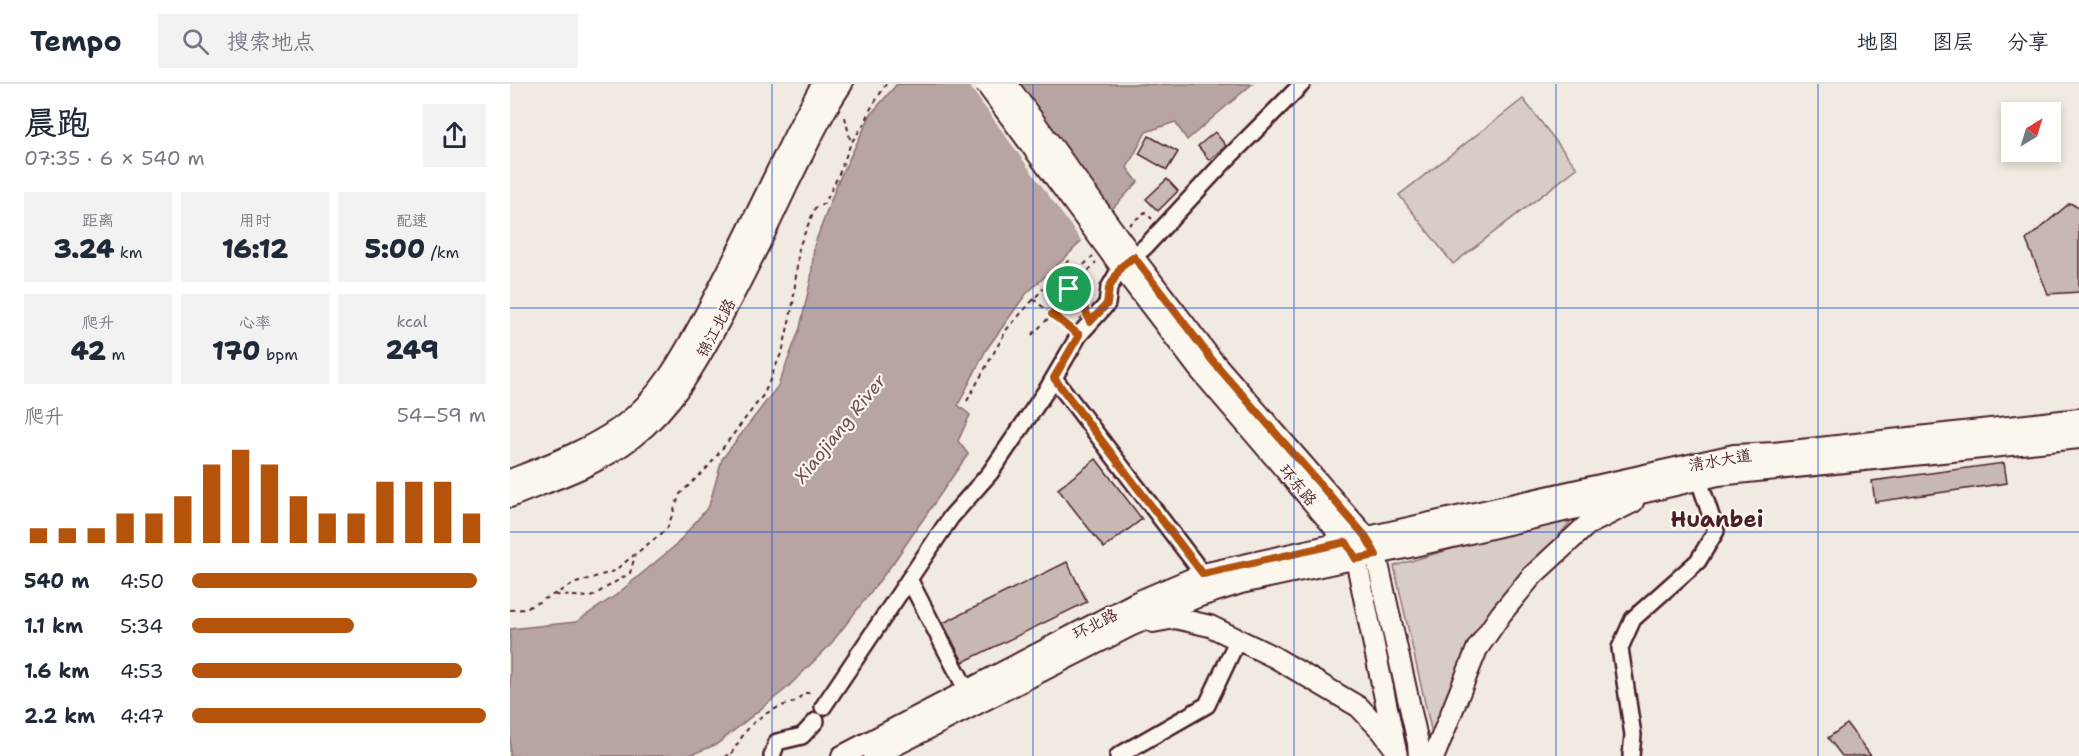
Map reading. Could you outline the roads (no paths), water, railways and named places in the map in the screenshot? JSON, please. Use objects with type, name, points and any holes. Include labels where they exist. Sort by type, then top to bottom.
[{"type":"main road","name":"锦江北路","points":[[510,480],[596,442],[622,426],[658,391],[687,349],[823,84]]},
{"type":"main road","name":"锦江北路","points":[[510,497],[587,466],[632,439],[670,401],[696,367],[742,280],[813,134],[842,84]]},
{"type":"main road","points":[[986,84],[1115,252],[1366,537],[1376,555],[1419,756]]},
{"type":"main road","points":[[1007,84],[1115,252]]},
{"type":"main road","name":"环东路","points":[[1115,252],[1199,369],[1346,542],[1356,559],[1396,753]]},
{"type":"main road","name":"清水大道","points":[[1366,537],[1734,455],[1774,453],[2079,419]]},
{"type":"main road","name":"清水大道","points":[[1376,555],[1664,487],[1740,472],[2079,438]]},
{"type":"main road","points":[[1434,756],[1477,649],[1501,614],[1532,576],[1587,525],[1664,487]]},
{"type":"main road","name":"环北路","points":[[842,756],[1137,603],[1203,574],[1366,537]]},
{"type":"main road","name":"环北路","points":[[874,756],[1130,626],[1197,597],[1241,583],[1376,555]]},
{"type":"main road","points":[[1130,626],[1175,618],[1210,626],[1238,639],[1274,657],[1359,707],[1382,731],[1396,753]]},
{"type":"street","points":[[772,756],[777,742],[802,736],[819,714],[951,517],[990,473],[1054,378],[1079,335],[1107,304],[1115,252],[1302,84]]},
{"type":"street","points":[[1054,378],[1203,574]]},
{"type":"street","points":[[1631,756],[1633,735],[1620,648],[1633,619],[1698,561],[1716,531],[1699,480]]},
{"type":"street","points":[[909,579],[967,691]]},
{"type":"street","points":[[1118,756],[1207,705],[1238,639]]},
{"type":"water","name":"Xiaojiang River","points":[[897,84],[1252,84],[1187,140],[1175,122],[1146,132],[1127,168],[1138,182],[1068,255],[1026,294],[986,350],[958,405],[970,415],[958,441],[968,454],[893,563],[830,645],[787,688],[717,744],[688,756],[510,756],[510,629],[576,622],[616,595],[676,545],[709,506],[722,459],[778,386],[800,328],[811,279],[814,246],[837,184],[871,114]]},
{"type":"district","name":"Huanbei","points":[[1717,519]]}]
